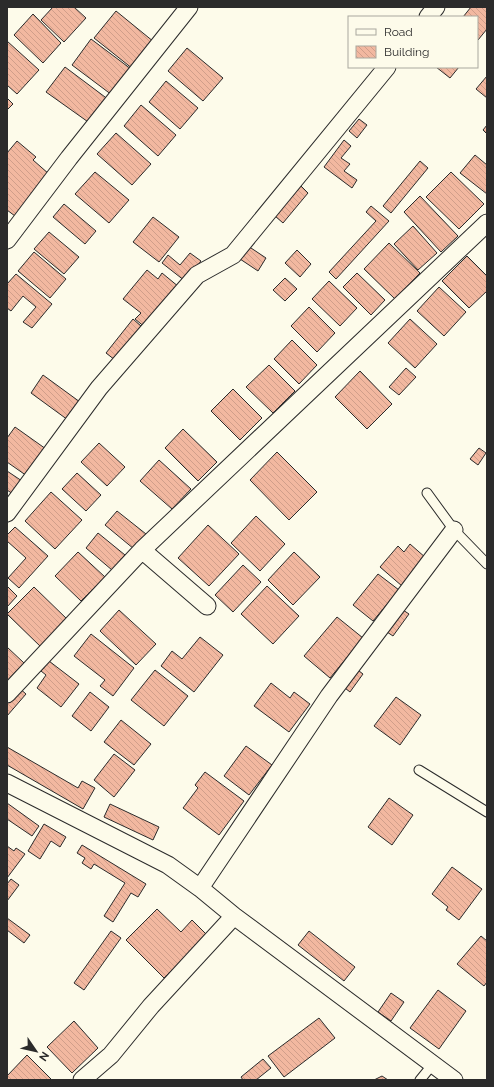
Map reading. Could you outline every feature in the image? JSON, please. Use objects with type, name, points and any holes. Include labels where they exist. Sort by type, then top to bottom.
[{"type":"street","points":[[7,240],[69,158],[189,7]]},
{"type":"street","points":[[429,16],[436,7]]},
{"type":"street","points":[[7,513],[99,388],[197,275],[233,255],[386,68]]},
{"type":"street","points":[[7,694],[142,550],[487,223]]},
{"type":"street","points":[[200,888],[329,696],[454,530]]},
{"type":"street","points":[[142,550],[207,606]]},
{"type":"street","points":[[7,783],[168,865],[454,1080]]},
{"type":"street","points":[[82,1080],[111,1055],[151,1006],[234,916]]},
{"type":"lane","points":[[427,494],[454,530],[487,564]]},
{"type":"lane","points":[[419,770],[487,812]]},
{"type":"lane","points":[[420,1080],[433,1064]]},
{"type":"building","points":[[53,7],[74,7],[86,18],[64,42],[41,20]]},
{"type":"building","points":[[471,7],[487,7],[487,29],[478,40],[478,16],[464,16]]},
{"type":"building","points":[[116,11],[154,42],[133,69],[94,38]]},
{"type":"building","points":[[33,14],[61,43],[43,63],[14,35]]},
{"type":"building","points":[[91,39],[131,69],[112,95],[72,65]]},
{"type":"building","points":[[7,41],[39,70],[17,94],[7,85]]},
{"type":"building","points":[[187,48],[223,78],[203,101],[168,71]]},
{"type":"building","points":[[65,67],[109,100],[91,124],[46,92]]},
{"type":"building","points":[[437,68],[458,68],[450,78]]},
{"type":"building","points":[[487,76],[487,98],[476,89]]},
{"type":"building","points":[[166,81],[198,108],[180,129],[149,102]]},
{"type":"building","points":[[7,98],[13,104],[7,110]]},
{"type":"building","points":[[141,105],[176,135],[158,156],[124,126]]},
{"type":"building","points":[[359,119],[367,125],[357,138],[349,131]]},
{"type":"building","points":[[487,125],[487,134],[483,130]]},
{"type":"building","points":[[116,133],[151,164],[132,185],[97,154]]},
{"type":"building","points":[[344,140],[351,146],[341,158],[350,164],[344,171],[357,180],[352,188],[324,167]]},
{"type":"building","points":[[17,141],[36,157],[33,160],[49,174],[15,216],[7,210],[7,153]]},
{"type":"building","points":[[475,155],[487,165],[487,194],[460,173]]},
{"type":"building","points":[[420,161],[428,168],[391,213],[383,206]]},
{"type":"building","points":[[95,172],[129,200],[109,223],[75,194]]},
{"type":"building","points":[[451,172],[484,204],[459,229],[426,197]]},
{"type":"building","points":[[301,186],[308,193],[283,223],[275,216]]},
{"type":"building","points":[[420,196],[458,236],[441,252],[404,212]]},
{"type":"building","points":[[64,204],[96,231],[85,244],[53,217]]},
{"type":"building","points":[[371,206],[389,221],[336,279],[329,272],[376,221],[366,212]]},
{"type":"building","points":[[153,217],[179,237],[159,262],[133,242]]},
{"type":"building","points":[[413,226],[437,253],[418,270],[394,244]]},
{"type":"building","points":[[49,232],[79,257],[64,274],[34,249]]},
{"type":"building","points":[[389,243],[420,273],[395,299],[364,269]]},
{"type":"building","points":[[248,246],[266,258],[258,271],[240,259]]},
{"type":"building","points":[[297,250],[311,264],[300,277],[285,263]]},
{"type":"building","points":[[34,252],[66,279],[50,298],[18,271]]},
{"type":"building","points":[[190,253],[201,261],[185,281],[162,263],[168,255],[180,265]]},
{"type":"building","points":[[467,256],[487,276],[487,291],[469,308],[442,281]]},
{"type":"building","points":[[147,270],[158,279],[162,273],[179,287],[146,328],[135,319],[141,313],[123,299]]},
{"type":"building","points":[[357,273],[385,300],[371,315],[343,287]]},
{"type":"building","points":[[16,274],[52,304],[32,328],[23,322],[36,307],[23,296],[11,311],[7,308],[7,284]]},
{"type":"building","points":[[285,278],[297,289],[285,301],[273,290]]},
{"type":"building","points":[[329,281],[357,308],[340,326],[312,299]]},
{"type":"building","points":[[439,287],[466,312],[444,336],[417,311]]},
{"type":"building","points":[[309,307],[335,333],[317,352],[291,326]]},
{"type":"building","points":[[133,319],[141,326],[115,360],[106,353]]},
{"type":"building","points":[[410,319],[437,344],[415,368],[388,343]]},
{"type":"building","points":[[292,340],[317,365],[299,384],[274,359]]},
{"type":"building","points":[[269,365],[295,391],[273,413],[246,387]]},
{"type":"building","points":[[406,368],[416,377],[399,395],[389,387]]},
{"type":"building","points":[[360,371],[392,404],[367,429],[335,397]]},
{"type":"building","points":[[43,375],[80,402],[68,420],[31,393]]},
{"type":"building","points":[[233,389],[262,418],[240,440],[211,411]]},
{"type":"building","points":[[15,427],[46,449],[27,476],[7,462],[7,438]]},
{"type":"building","points":[[183,429],[217,462],[198,481],[165,448]]},
{"type":"building","points":[[99,443],[125,467],[107,486],[81,462]]},
{"type":"building","points":[[479,448],[486,453],[478,465],[470,459]]},
{"type":"building","points":[[277,452],[317,492],[289,520],[250,480]]},
{"type":"building","points":[[159,460],[191,489],[172,509],[140,481]]},
{"type":"building","points":[[7,471],[22,481],[13,494],[7,490]]},
{"type":"building","points":[[77,473],[101,495],[86,511],[62,489]]},
{"type":"building","points":[[51,492],[82,520],[55,549],[25,521]]},
{"type":"building","points":[[117,511],[146,534],[134,549],[105,525]]},
{"type":"building","points":[[256,516],[285,544],[260,571],[231,543]]},
{"type":"building","points":[[208,525],[239,554],[209,586],[178,558]]},
{"type":"building","points":[[15,527],[48,556],[19,588],[8,578],[26,558],[7,541],[7,535]]},
{"type":"building","points":[[98,533],[125,555],[112,570],[86,548]]},
{"type":"building","points":[[410,544],[426,558],[402,586],[380,567],[398,546],[404,552]]},
{"type":"building","points":[[78,552],[105,577],[81,601],[55,576]]},
{"type":"building","points":[[294,552],[320,577],[293,605],[268,580]]},
{"type":"building","points":[[243,565],[261,582],[233,612],[215,595]]},
{"type":"building","points":[[378,574],[399,590],[373,621],[353,605]]},
{"type":"building","points":[[7,586],[17,596],[7,607]]},
{"type":"building","points":[[267,586],[299,616],[273,644],[241,614]]},
{"type":"building","points":[[34,587],[69,621],[42,648],[7,614]]},
{"type":"building","points":[[400,608],[409,614],[393,636],[384,630]]},
{"type":"building","points":[[119,610],[156,644],[136,665],[100,631]]},
{"type":"building","points":[[337,617],[363,638],[330,678],[304,656]]},
{"type":"building","points":[[91,634],[134,668],[113,696],[100,686],[105,680],[74,656]]},
{"type":"building","points":[[200,637],[223,655],[194,692],[161,666],[172,651],[182,659]]},
{"type":"building","points":[[7,647],[24,663],[7,681]]},
{"type":"building","points":[[49,661],[79,684],[61,707],[37,688],[46,675],[41,671]]},
{"type":"building","points":[[354,667],[363,674],[350,692],[341,685]]},
{"type":"building","points":[[155,670],[188,696],[164,726],[131,700]]},
{"type":"building","points":[[271,683],[290,698],[294,692],[310,704],[289,732],[254,706]]},
{"type":"building","points":[[18,687],[26,694],[7,716],[7,700]]},
{"type":"building","points":[[90,692],[109,707],[91,731],[72,716]]},
{"type":"building","points":[[396,697],[421,715],[400,745],[374,726]]},
{"type":"building","points":[[121,720],[151,744],[134,765],[104,742]]},
{"type":"building","points":[[246,746],[272,765],[249,795],[224,776]]},
{"type":"building","points":[[7,747],[78,788],[82,781],[95,788],[83,809],[7,765]]},
{"type":"building","points":[[114,754],[135,770],[114,797],[94,780]]},
{"type":"building","points":[[205,772],[244,801],[219,835],[183,808],[198,788],[195,785]]},
{"type":"building","points":[[389,798],[413,815],[392,845],[368,827]]},
{"type":"building","points":[[7,803],[39,826],[32,836],[7,819]]},
{"type":"building","points":[[110,804],[159,827],[153,840],[104,817]]},
{"type":"building","points":[[44,824],[66,837],[60,847],[51,841],[40,859],[28,851]]},
{"type":"building","points":[[82,845],[146,884],[138,897],[131,893],[113,922],[104,916],[125,883],[94,864],[91,869],[82,863],[85,858],[77,853]]},
{"type":"building","points":[[7,846],[14,851],[16,848],[25,854],[7,878]]},
{"type":"building","points":[[452,867],[482,889],[459,920],[446,910],[448,907],[432,894]]},
{"type":"building","points":[[11,879],[19,885],[7,901],[7,884]]},
{"type":"building","points":[[157,909],[181,932],[192,920],[207,935],[164,978],[126,940]]},
{"type":"building","points":[[7,918],[30,935],[24,943],[7,930]]},
{"type":"building","points":[[111,931],[121,938],[84,990],[74,983]]},
{"type":"building","points":[[309,931],[355,967],[344,981],[298,945]]},
{"type":"building","points":[[481,936],[487,941],[487,982],[484,986],[457,964]]},
{"type":"building","points":[[438,990],[466,1011],[439,1049],[410,1028]]},
{"type":"building","points":[[391,993],[404,1002],[391,1021],[378,1012]]},
{"type":"building","points":[[319,1018],[335,1038],[284,1077],[268,1056]]},
{"type":"building","points":[[74,1021],[98,1048],[72,1073],[47,1047]]},
{"type":"building","points":[[27,1055],[52,1080],[7,1080],[7,1076]]},
{"type":"building","points":[[263,1059],[271,1068],[256,1080],[243,1080],[241,1077]]},
{"type":"building","points":[[382,1076],[388,1080],[374,1080]]}]
